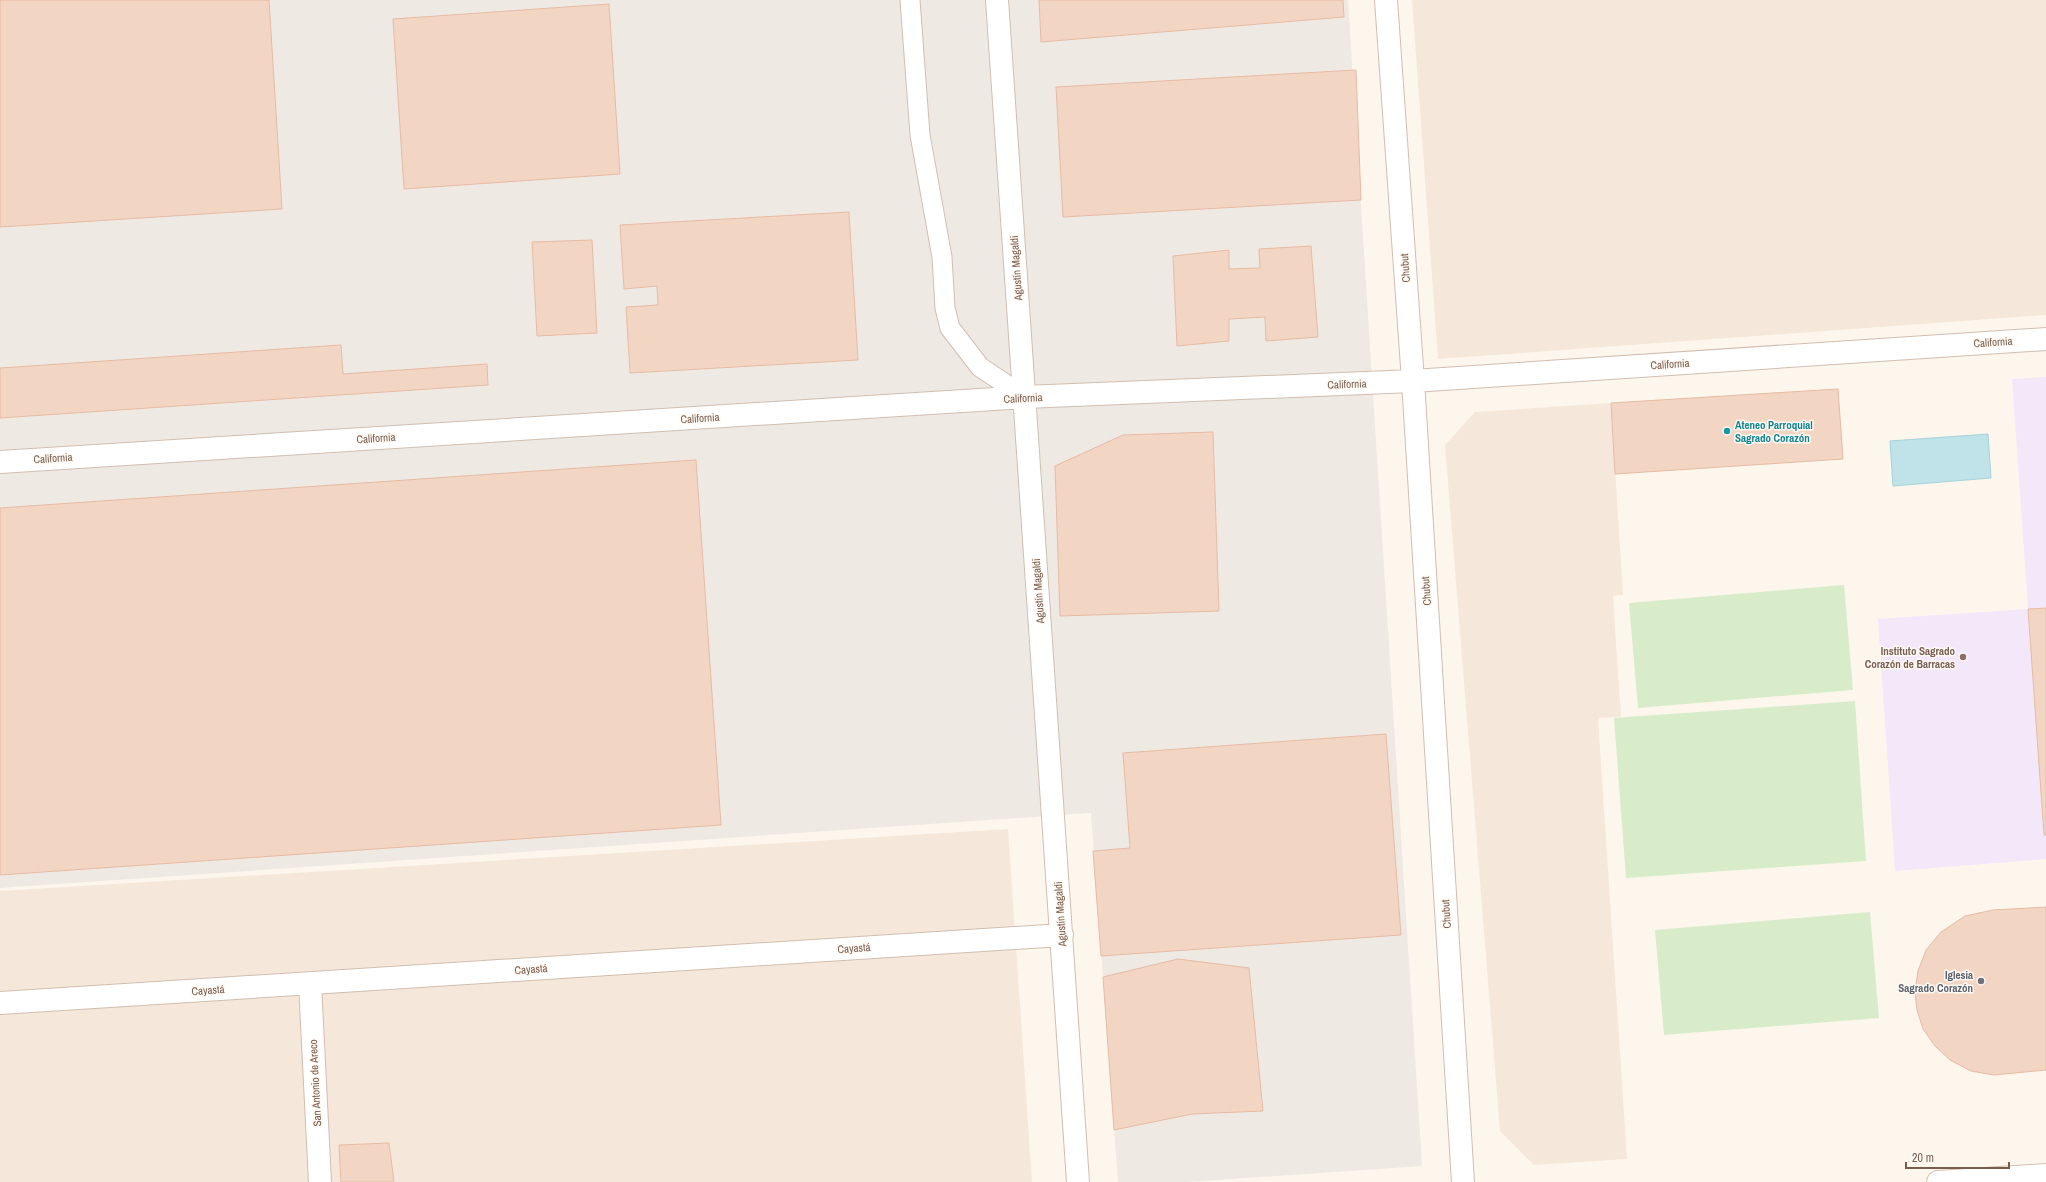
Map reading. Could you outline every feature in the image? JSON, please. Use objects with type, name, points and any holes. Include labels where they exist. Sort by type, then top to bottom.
[{"type":"street","name":"Agustín Magaldi","points":[[997,0],[1078,1182]]},
{"type":"street","name":"Chubut","points":[[1386,0],[1413,381],[1463,1182]]},
{"type":"street","name":"California","points":[[0,462],[1025,397],[1413,381],[2046,339]]},
{"type":"street","name":"Cayastá","points":[[0,1004],[1062,935]]},
{"type":"street","name":"San Antonio de Areco","points":[[310,984],[320,1182]]},
{"type":"street","points":[[1938,1182],[2046,1175]]},
{"type":"lane","points":[[910,0],[920,135],[942,257],[945,308],[950,328],[980,367],[1025,397]]},
{"type":"shaded area","points":[[0,0],[1348,0],[1422,1166],[1188,1182],[1118,1182],[1091,813],[0,888]]},
{"type":"shaded area","points":[[1412,0],[2046,0],[2046,315],[1438,359]]},
{"type":"shaded area","name":"Instituto Sagrado Corazón de Barracas","points":[[2046,377],[2046,859],[1895,871],[1878,619],[2028,609],[2012,379]]},
{"type":"shaded area","points":[[1611,403],[1623,595],[1613,596],[1621,717],[1598,718],[1627,1159],[1534,1165],[1500,1131],[1445,445],[1475,412]]},
{"type":"shaded area","points":[[1008,829],[1032,1182],[0,1182],[0,891]]},
{"type":"green space","points":[[1844,585],[1853,690],[1638,708],[1629,603]]},
{"type":"green space","points":[[1855,701],[1866,861],[1626,878],[1614,718]]},
{"type":"green space","points":[[1870,912],[1879,1018],[1664,1035],[1655,930]]},
{"type":"water","points":[[1988,434],[1991,478],[1893,486],[1890,441]]},
{"type":"building","points":[[0,0],[269,0],[282,209],[0,227]]},
{"type":"building","points":[[1039,0],[1343,0],[1344,17],[1041,42]]},
{"type":"building","points":[[609,4],[620,174],[404,189],[393,19]]},
{"type":"building","points":[[1356,70],[1361,200],[1063,217],[1056,87]]},
{"type":"building","points":[[849,212],[858,360],[630,373],[626,307],[658,305],[657,286],[624,289],[620,225]]},
{"type":"building","points":[[592,240],[597,333],[537,336],[532,242]]},
{"type":"building","points":[[1311,246],[1318,337],[1266,341],[1265,317],[1229,319],[1229,341],[1177,346],[1173,256],[1229,250],[1229,269],[1260,268],[1259,249]]},
{"type":"building","points":[[341,345],[343,374],[487,364],[488,385],[0,418],[0,368]]},
{"type":"building","name":"Ateneo Parroquial Sagrado Corazón","points":[[1838,389],[1843,459],[1615,474],[1611,403]]},
{"type":"building","points":[[1213,432],[1219,611],[1060,616],[1055,466],[1123,435]]},
{"type":"building","points":[[696,460],[721,825],[0,875],[0,508]]},
{"type":"building","points":[[2046,608],[2046,835],[2044,835],[2028,609]]},
{"type":"building","points":[[1386,734],[1401,935],[1101,956],[1093,851],[1130,848],[1123,753]]},
{"type":"building","name":"Iglesia Sagrado Corazón","points":[[2046,907],[2046,1070],[1994,1075],[1971,1071],[1950,1060],[1935,1046],[1923,1029],[1917,1010],[1915,991],[1918,971],[1926,950],[1941,932],[1965,916],[1993,910]]},
{"type":"building","points":[[1178,959],[1249,968],[1263,1111],[1192,1114],[1114,1130],[1103,977]]},
{"type":"building","points":[[389,1143],[394,1182],[341,1182],[339,1145]]},
{"type":"place","name":"Ateneo Parroquial Sagrado Corazón","points":[[1727,431]]},
{"type":"place","name":"Instituto Sagrado Corazón de Barracas","points":[[1963,657]]},
{"type":"place","name":"Iglesia Sagrado Corazón","points":[[1981,981]]}]
